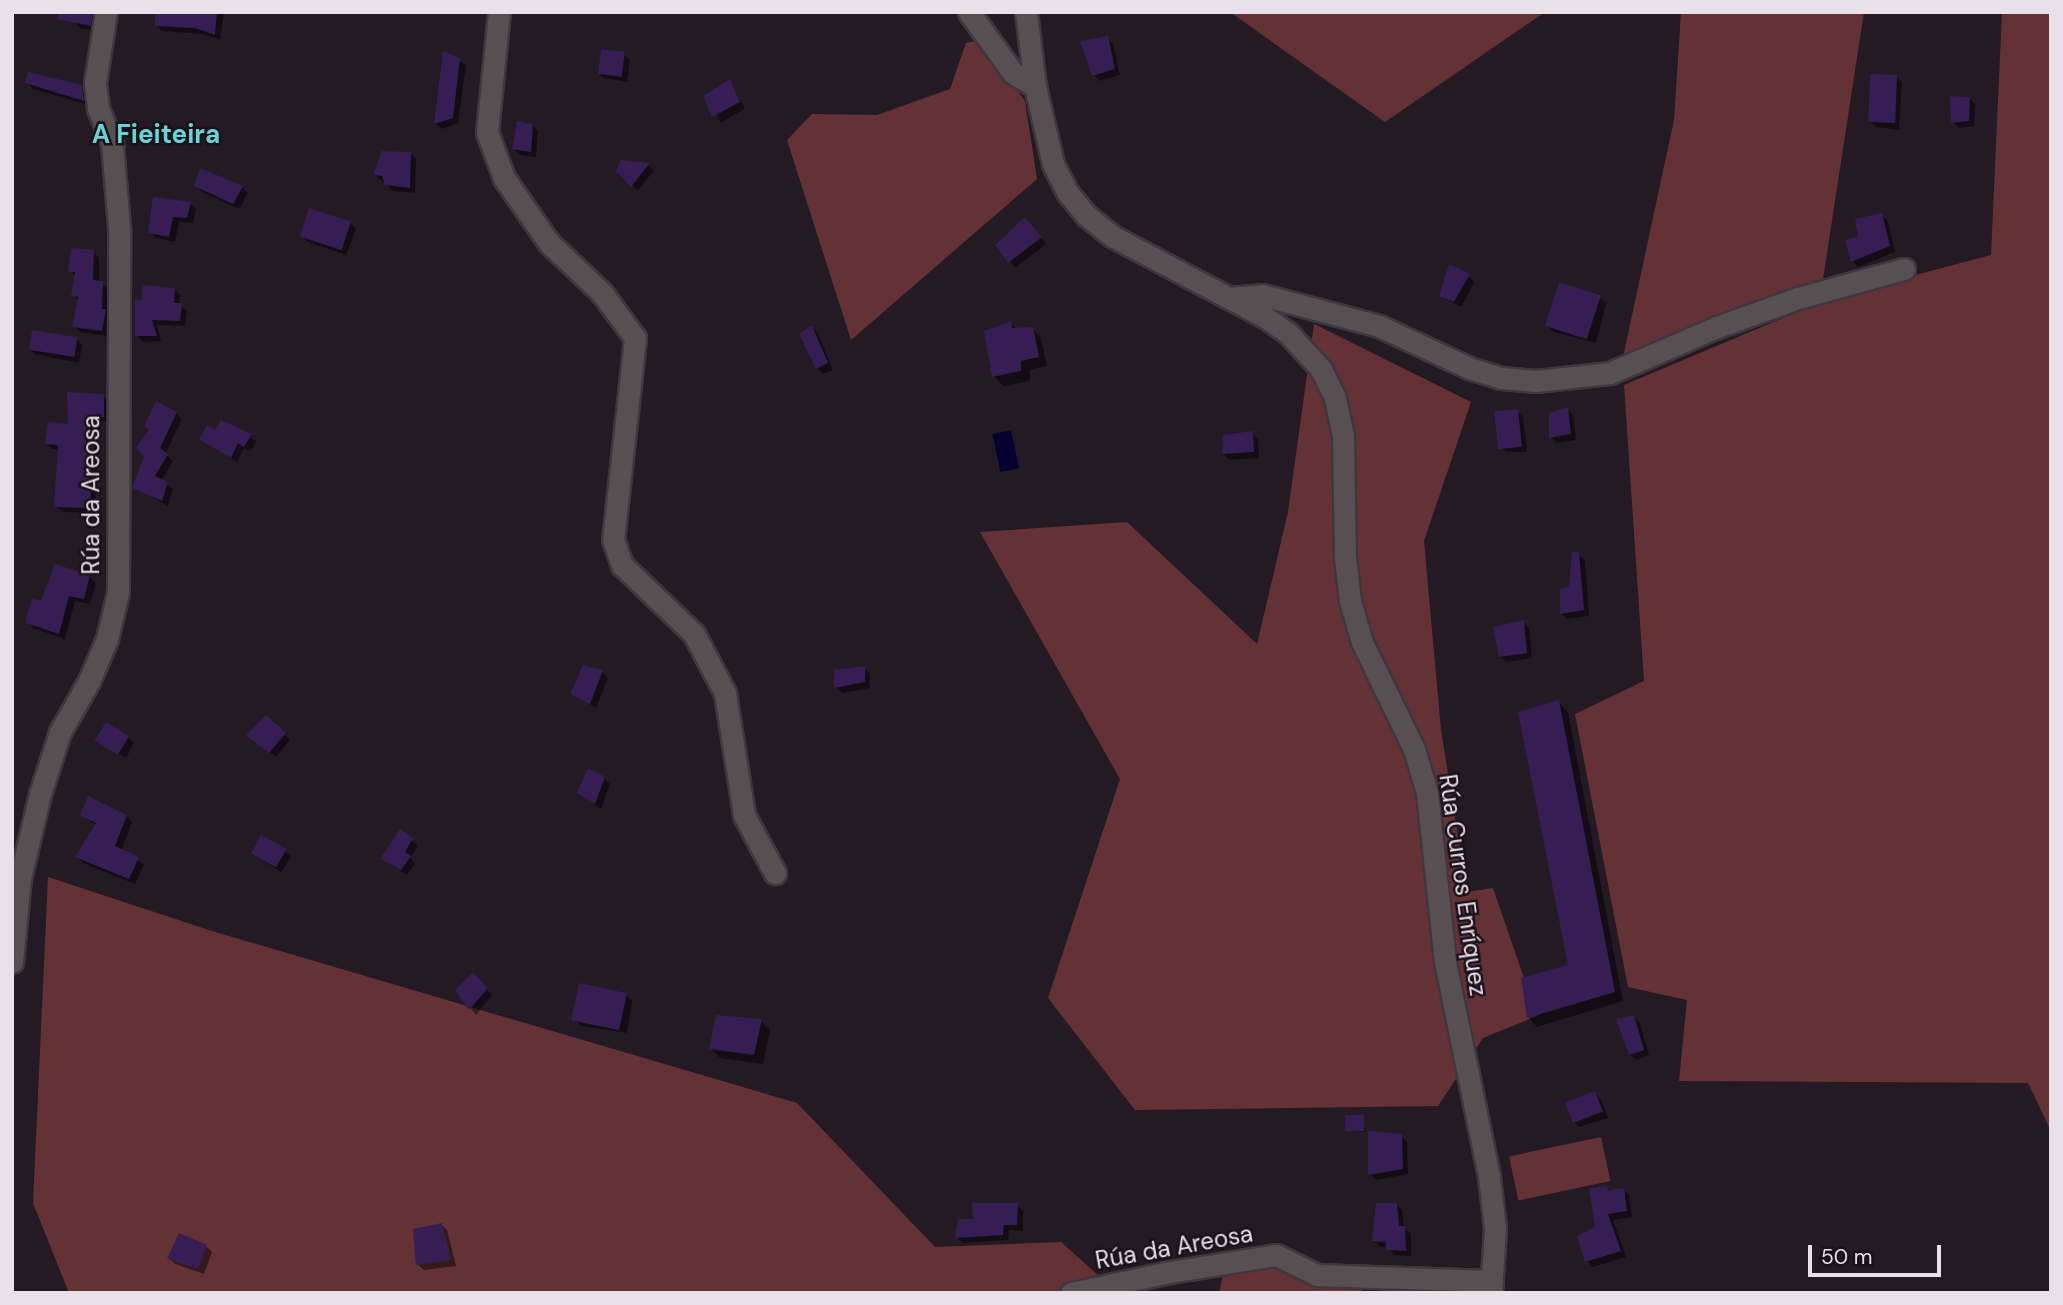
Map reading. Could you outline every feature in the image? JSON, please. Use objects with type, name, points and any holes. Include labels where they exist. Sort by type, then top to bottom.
[{"type":"street","name":"Rúa da Areosa","points":[[12,962],[20,878],[40,794],[60,732],[89,681],[107,639],[118,592],[119,227],[112,143],[98,108],[95,83],[106,12]]},
{"type":"street","points":[[499,12],[488,132],[504,178],[549,243],[602,293],[635,338],[613,539],[622,565],[694,634],[725,693],[744,815],[775,873]]},
{"type":"street","points":[[969,12],[1013,73],[1035,86]]},
{"type":"street","name":"Rúa Curros Enríquez","points":[[1026,12],[1035,86],[1053,164],[1068,192],[1086,215],[1112,236],[1229,298],[1288,333],[1307,350],[1321,369],[1335,398],[1343,435],[1345,557],[1350,601],[1362,642],[1414,749],[1427,793],[1445,962],[1489,1177],[1495,1228],[1492,1287]]},
{"type":"street","points":[[1229,298],[1262,295],[1379,326],[1469,368],[1501,378],[1536,381],[1610,373],[1717,327],[1798,298],[1905,269]]},
{"type":"street","name":"Rúa da Areosa","points":[[1071,1293],[1170,1272],[1276,1255],[1317,1275],[1492,1287]]},
{"type":"shaded area","points":[[1230,12],[1545,12],[1385,122]]},
{"type":"shaded area","points":[[1681,12],[1864,12],[1823,279],[1622,362],[1674,120]]},
{"type":"shaded area","points":[[2002,12],[2051,12],[2051,1131],[2028,1083],[1679,1081],[1687,1000],[1628,987],[1575,714],[1644,681],[1624,385],[1833,297],[1991,255]]},
{"type":"shaded area","points":[[980,40],[1025,101],[1037,179],[851,340],[787,140],[812,114],[877,115],[950,89],[966,43]]},
{"type":"shaded area","points":[[1314,324],[1471,402],[1424,541],[1441,730],[1467,892],[1493,888],[1537,1016],[1483,1038],[1438,1106],[1135,1110],[1048,998],[1120,779],[980,532],[1127,522],[1257,644],[1288,512]]},
{"type":"shaded area","points":[[1011,430],[1019,468],[1001,472],[992,434]]},
{"type":"shaded area","points":[[48,877],[212,931],[797,1103],[935,1247],[1061,1242],[1118,1293],[69,1293],[33,1203]]},
{"type":"shaded area","points":[[1601,1137],[1610,1181],[1518,1201],[1509,1157]]},
{"type":"shaded area","points":[[1274,1264],[1313,1281],[1362,1288],[1361,1293],[1219,1293],[1224,1271]]},
{"type":"building","points":[[58,12],[93,12],[91,26],[57,19]]},
{"type":"building","points":[[156,12],[217,12],[215,35],[195,28],[154,26]]},
{"type":"building","points":[[1108,36],[1115,69],[1092,76],[1080,41]]},
{"type":"building","points":[[601,49],[625,52],[622,77],[598,74]]},
{"type":"building","points":[[443,51],[460,58],[453,118],[434,124]]},
{"type":"building","points":[[28,72],[82,85],[84,101],[25,83]]},
{"type":"building","points":[[1870,74],[1897,75],[1895,123],[1868,122]]},
{"type":"building","points":[[730,79],[740,102],[712,117],[703,96]]},
{"type":"building","points":[[1950,96],[1970,97],[1969,121],[1951,123]]},
{"type":"building","points":[[517,121],[533,124],[531,152],[512,149]]},
{"type":"building","points":[[382,151],[411,152],[410,188],[385,185],[382,176],[373,175]]},
{"type":"building","points":[[621,160],[650,163],[631,187],[616,171]]},
{"type":"building","points":[[200,168],[243,186],[233,204],[194,186]]},
{"type":"building","points":[[153,197],[191,202],[187,218],[173,217],[169,237],[148,233]]},
{"type":"building","points":[[309,208],[351,222],[342,250],[300,237]]},
{"type":"building","points":[[1882,213],[1890,246],[1851,262],[1845,241],[1858,236],[1855,219]]},
{"type":"building","points":[[1025,217],[1042,237],[1008,263],[995,245]]},
{"type":"building","points":[[71,248],[94,250],[93,280],[103,281],[102,309],[106,309],[102,331],[72,327],[78,297],[71,296],[75,272],[68,272]]},
{"type":"building","points":[[1449,264],[1470,274],[1454,302],[1439,296]]},
{"type":"building","points":[[1559,282],[1601,296],[1587,339],[1545,326]]},
{"type":"building","points":[[143,285],[175,288],[174,303],[182,303],[180,321],[152,320],[157,336],[135,336],[135,299],[141,301]]},
{"type":"building","points":[[1011,321],[1012,328],[1033,327],[1039,357],[1021,361],[1021,371],[992,377],[984,331]]},
{"type":"building","points":[[812,325],[828,363],[816,369],[799,334]]},
{"type":"building","points":[[32,330],[77,337],[74,357],[29,350]]},
{"type":"building","points":[[67,392],[104,394],[104,417],[95,416],[90,508],[54,507],[58,445],[45,444],[48,422],[68,424]]},
{"type":"building","points":[[156,401],[177,412],[160,448],[168,454],[155,476],[168,482],[162,501],[132,488],[144,456],[136,448],[149,429],[144,427]]},
{"type":"building","points":[[1568,407],[1571,434],[1549,438],[1549,413]]},
{"type":"building","points":[[1518,409],[1522,447],[1498,449],[1494,412]]},
{"type":"building","points":[[221,420],[252,434],[244,447],[238,443],[231,458],[199,439],[207,425],[215,430]]},
{"type":"building","points":[[1253,431],[1254,452],[1222,454],[1223,435]]},
{"type":"building","points":[[1572,552],[1579,552],[1584,610],[1560,614],[1560,589],[1569,586]]},
{"type":"building","points":[[55,564],[90,575],[84,599],[69,596],[59,634],[25,623],[32,598],[41,601]]},
{"type":"building","points":[[1524,620],[1527,653],[1499,657],[1493,627]]},
{"type":"building","points":[[583,665],[603,670],[590,704],[570,694]]},
{"type":"building","points":[[865,666],[865,682],[834,688],[834,670]]},
{"type":"building","points":[[1559,700],[1615,992],[1527,1018],[1521,978],[1568,965],[1518,712]]},
{"type":"building","points":[[266,715],[286,733],[269,753],[246,735]]},
{"type":"building","points":[[106,722],[129,736],[118,755],[95,741]]},
{"type":"building","points":[[588,768],[605,777],[595,804],[577,793]]},
{"type":"building","points":[[88,796],[127,815],[115,846],[139,857],[129,879],[75,857],[96,823],[80,816]]},
{"type":"building","points":[[400,829],[413,838],[405,852],[411,856],[401,870],[380,859]]},
{"type":"building","points":[[261,835],[286,849],[276,867],[251,853]]},
{"type":"building","points":[[473,972],[488,988],[469,1010],[455,990]]},
{"type":"building","points":[[579,983],[627,993],[619,1030],[571,1020]]},
{"type":"building","points":[[716,1015],[762,1019],[754,1055],[709,1049]]},
{"type":"building","points":[[1634,1015],[1644,1050],[1629,1055],[1616,1019]]},
{"type":"building","points":[[1595,1091],[1603,1112],[1573,1123],[1565,1102]]},
{"type":"building","points":[[1345,1115],[1364,1115],[1364,1131],[1345,1131]]},
{"type":"building","points":[[1368,1131],[1402,1134],[1403,1169],[1368,1175]]},
{"type":"building","points":[[1607,1186],[1608,1190],[1624,1188],[1627,1211],[1608,1214],[1621,1251],[1585,1262],[1577,1236],[1595,1227],[1589,1188]]},
{"type":"building","points":[[972,1203],[1018,1203],[1017,1225],[1004,1225],[1003,1235],[955,1238],[958,1219],[973,1219]]},
{"type":"building","points":[[1376,1203],[1397,1203],[1399,1226],[1405,1226],[1406,1251],[1386,1250],[1386,1242],[1372,1241]]},
{"type":"building","points":[[442,1223],[451,1260],[416,1265],[413,1229]]},
{"type":"building","points":[[179,1233],[207,1245],[198,1269],[167,1259]]},
{"type":"district","name":"A Fieiteira","points":[[156,135]]}]
